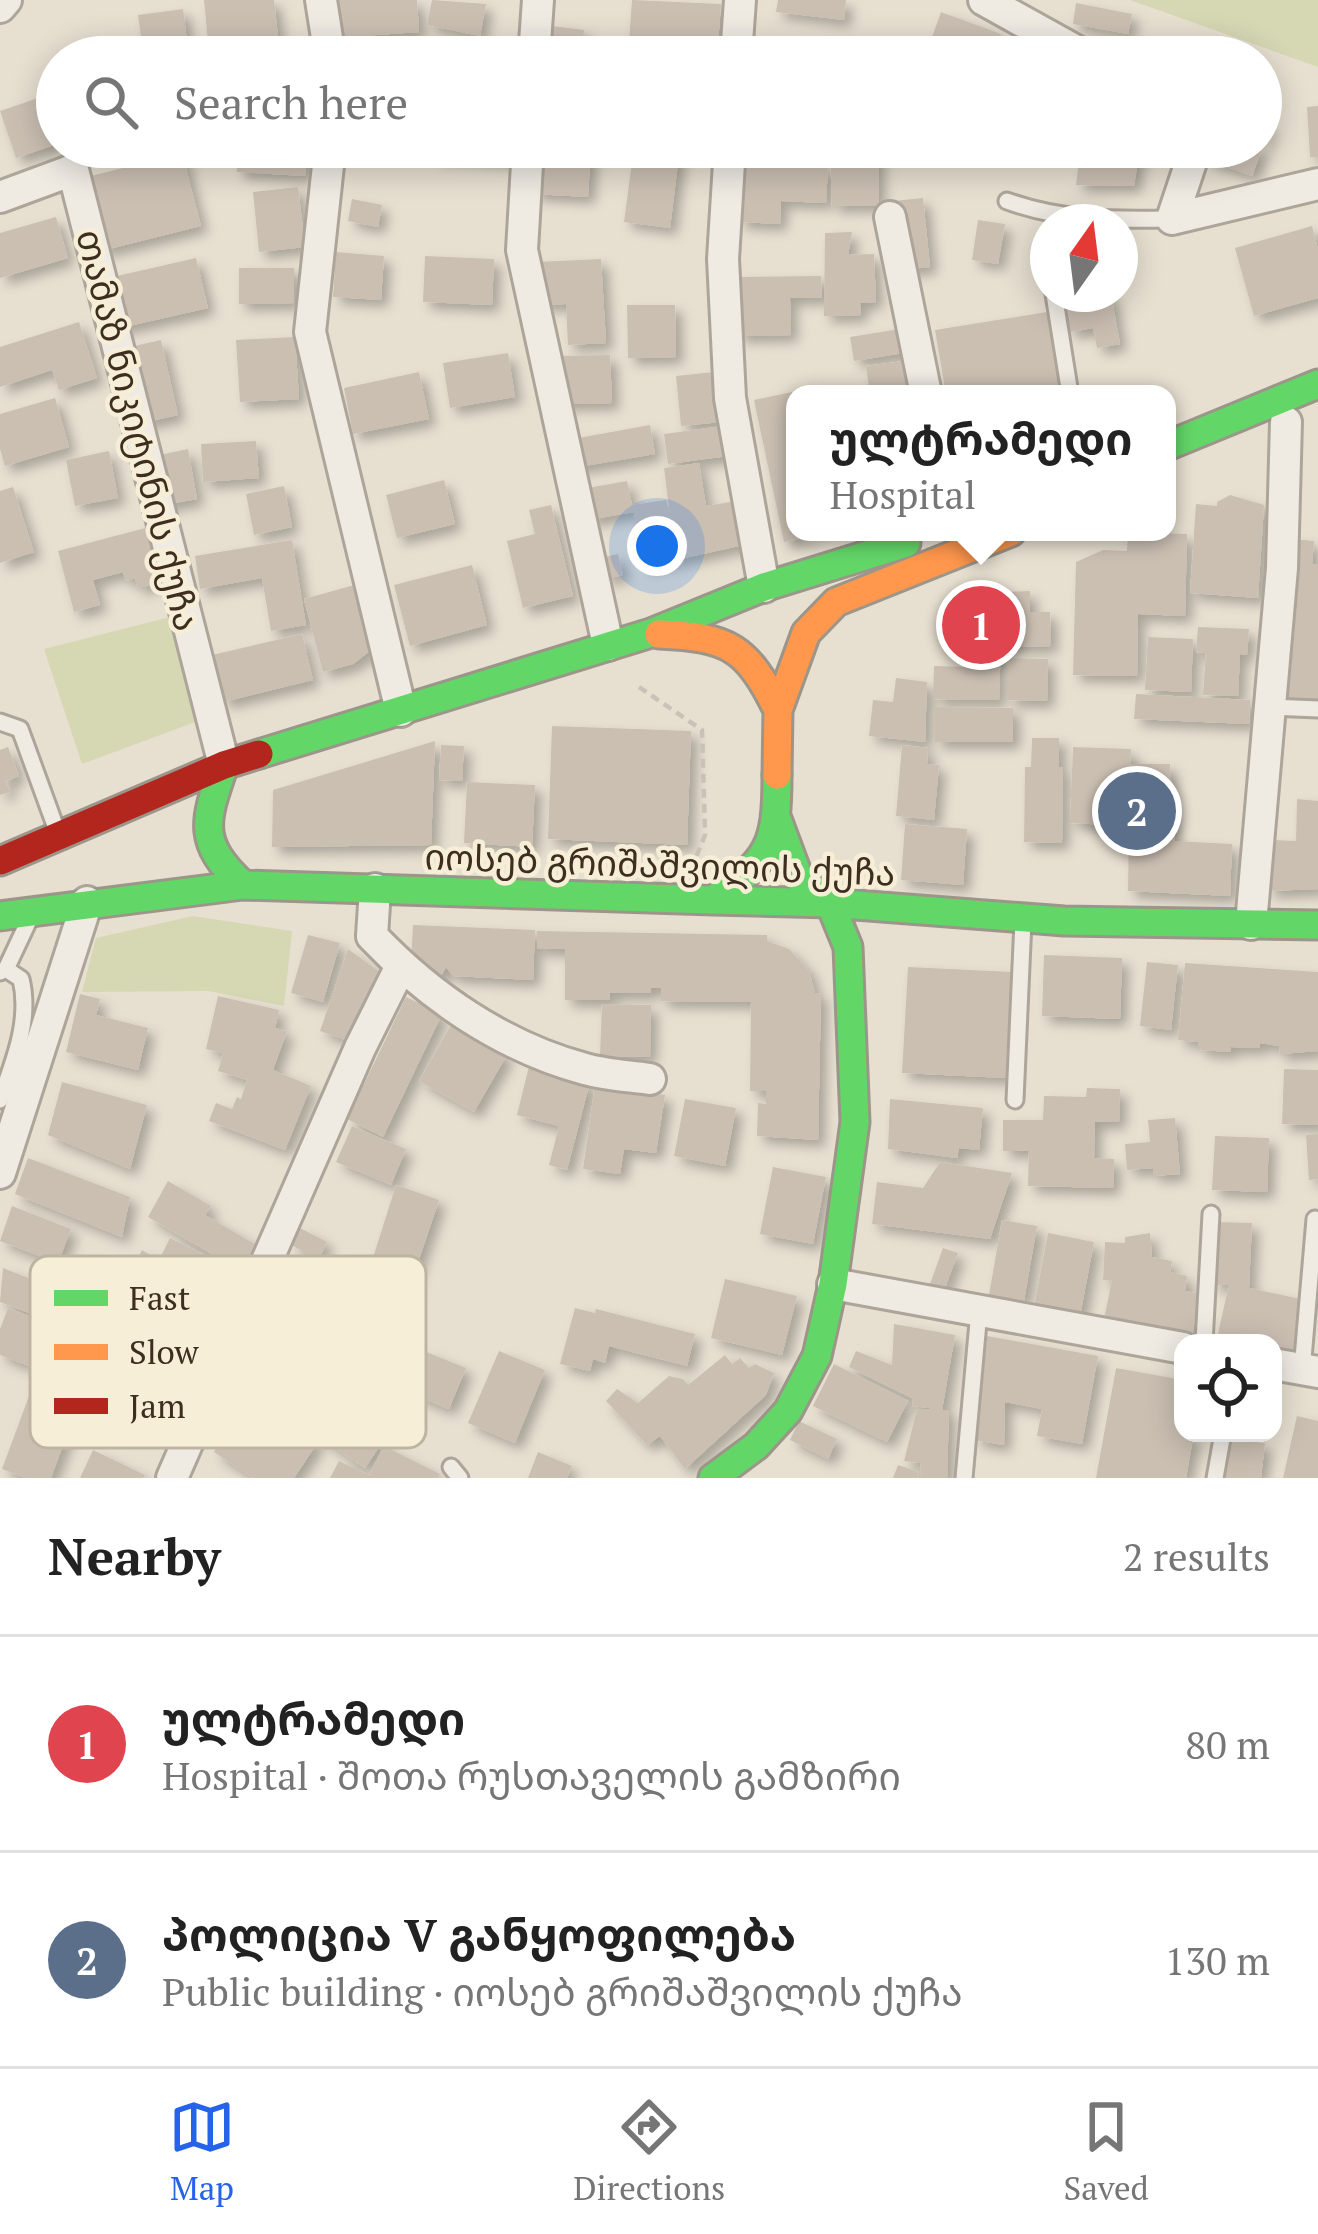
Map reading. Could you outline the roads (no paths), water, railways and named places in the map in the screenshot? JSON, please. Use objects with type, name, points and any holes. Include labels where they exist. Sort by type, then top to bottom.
[{"type":"main road","points":[[1176,442],[1318,384]]},
{"type":"main road","points":[[1176,466],[1318,408]]},
{"type":"main road","points":[[0,861],[224,764],[651,634],[764,587],[913,541]]},
{"type":"main road","points":[[713,900],[748,874],[770,847],[777,819],[778,710],[806,633],[836,602],[988,541]]},
{"type":"main road","points":[[651,634],[730,642],[756,662],[778,710]]},
{"type":"main road","points":[[224,764],[204,828],[215,861],[243,885]]},
{"type":"main road","points":[[713,1478],[756,1446],[788,1411],[817,1356],[855,1122],[848,947],[830,903],[800,878],[777,819]]},
{"type":"main road","name":"იოსებ გრიშაშვილის ქუჩა","points":[[0,916],[243,885],[830,903],[1023,918],[1318,925]]},
{"type":"street","points":[[321,0],[327,36]]},
{"type":"street","points":[[535,36],[538,0]]},
{"type":"street","points":[[737,36],[740,0]]},
{"type":"street","points":[[984,0],[1049,36]]},
{"type":"street","points":[[328,168],[310,332],[401,710]]},
{"type":"street","points":[[527,168],[521,250],[608,645]]},
{"type":"street","points":[[729,168],[723,259],[730,398],[764,587]]},
{"type":"street","points":[[1172,219],[1189,168]]},
{"type":"street","name":"თამაზ ნიკიტინის ქუჩა","points":[[0,197],[73,170],[224,764]]},
{"type":"street","points":[[1172,219],[1318,184]]},
{"type":"street","points":[[890,217],[924,385]]},
{"type":"street","points":[[1251,924],[1282,568],[1286,422]]},
{"type":"street","points":[[375,889],[372,936],[401,966],[462,1014],[524,1047],[587,1070],[650,1078]]},
{"type":"street","points":[[0,1173],[5,1136],[87,902]]},
{"type":"street","points":[[269,1256],[359,1048],[401,966]]},
{"type":"street","points":[[832,1284],[1174,1346]]},
{"type":"street","points":[[172,1478],[185,1448]]},
{"type":"lane","points":[[1006,201],[1047,216],[1096,221],[1172,219]]},
{"type":"lane","points":[[1057,312],[1069,385]]},
{"type":"lane","points":[[1271,707],[1318,709]]},
{"type":"lane","points":[[0,722],[20,729],[58,836]]},
{"type":"lane","points":[[0,1100],[16,1054],[26,1000],[21,979],[3,970],[34,909]]},
{"type":"lane","points":[[1016,1100],[1023,918]]},
{"type":"lane","points":[[1204,1334],[1211,1214]]},
{"type":"lane","points":[[1298,1369],[1315,1219]]},
{"type":"lane","points":[[964,1478],[980,1311]]},
{"type":"lane","points":[[1215,1478],[1221,1442]]},
{"type":"place","name":"ულტრამედი","points":[[981,625]]},
{"type":"place","name":"პოლიცია V განყოფილება","points":[[1137,811]]}]
